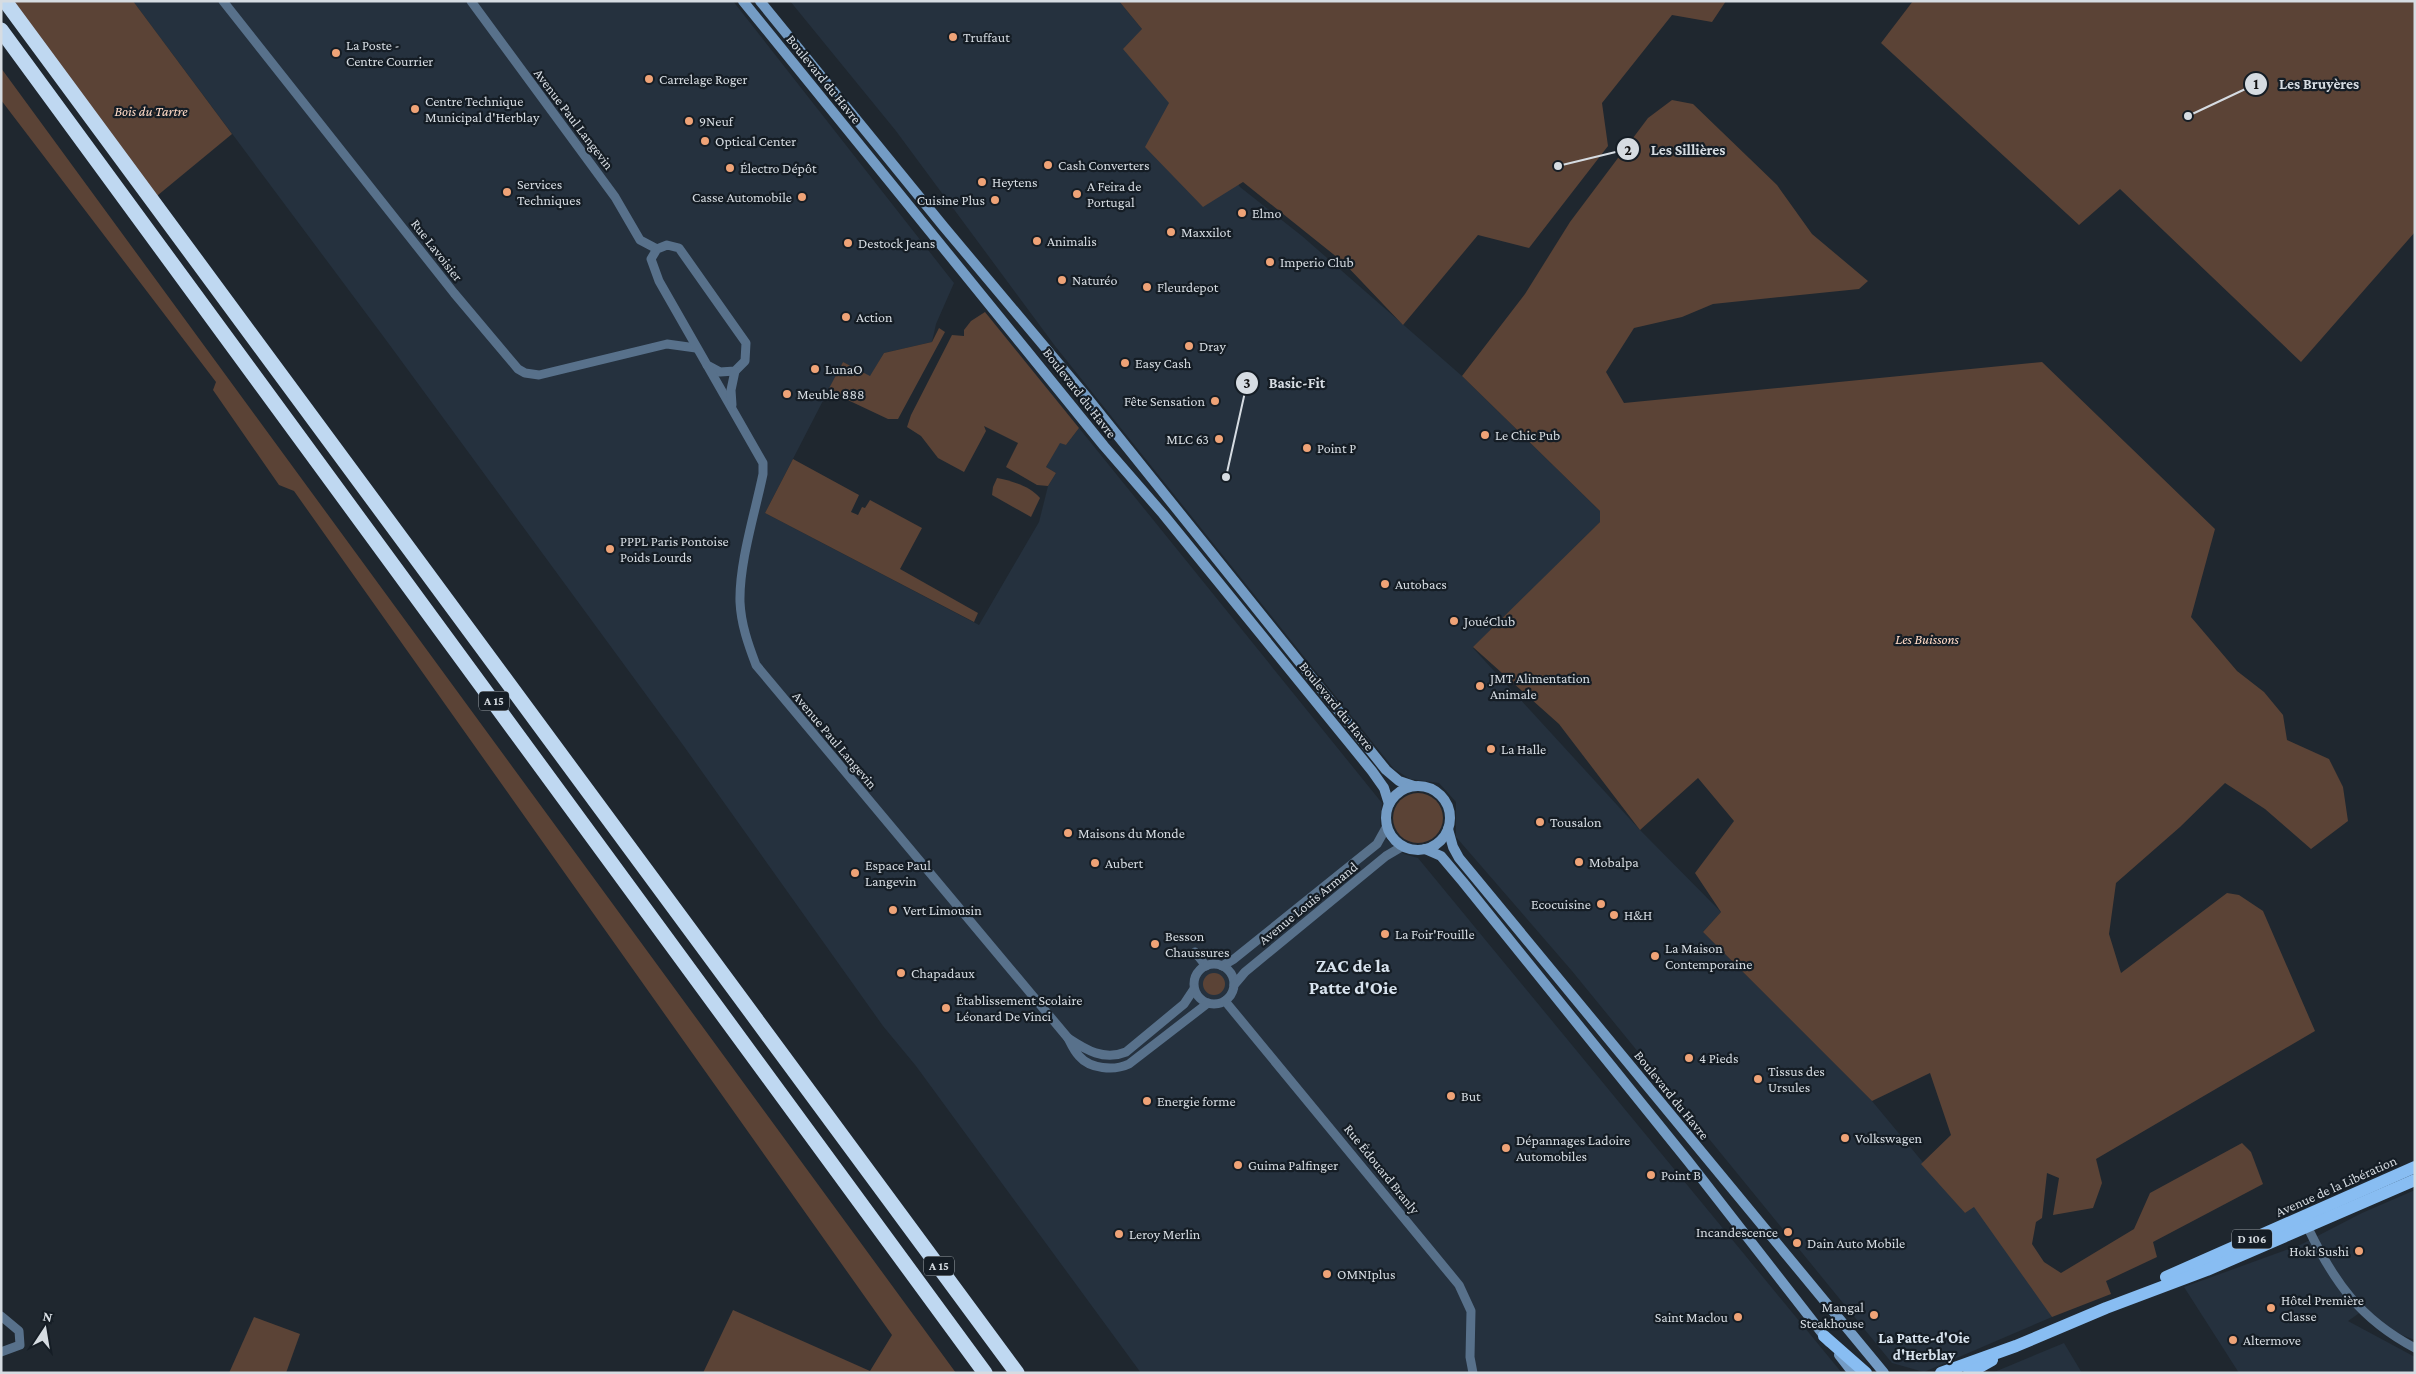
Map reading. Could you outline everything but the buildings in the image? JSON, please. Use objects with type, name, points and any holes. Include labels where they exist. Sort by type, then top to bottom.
[{"type":"highway","name":"A 15","points":[[5,1],[1018,1373]]},
{"type":"highway","name":"A 15","points":[[1,30],[986,1373]]},
{"type":"main road","name":"Boulevard du Havre","points":[[744,1],[1104,446],[1168,521],[1372,771],[1384,788],[1389,804],[1386,815],[1387,826]]},
{"type":"main road","name":"Boulevard du Havre","points":[[760,1],[944,227],[1085,395],[1386,770],[1399,781],[1414,786],[1431,788],[1442,797],[1450,814],[1448,829],[1453,847],[1459,858],[1884,1373]]},
{"type":"main road","points":[[1389,804],[1399,792],[1414,786]]},
{"type":"main road","points":[[1387,826],[1392,836],[1403,846]]},
{"type":"main road","points":[[1425,849],[1439,842],[1448,829]]},
{"type":"main road","name":"Boulevard du Havre","points":[[1403,846],[1411,849],[1425,849],[1441,856],[1688,1161],[1853,1373]]},
{"type":"main road","name":"Avenue de la Libération","points":[[2106,1308],[2166,1277],[2415,1167]]},
{"type":"main road","name":"Avenue de la Libération","points":[[1941,1373],[2016,1346],[2106,1308],[2308,1228],[2415,1180]]},
{"type":"main road","points":[[1824,1336],[1866,1373]]},
{"type":"main road","name":"Avenue de la Libération","points":[[1969,1373],[2016,1346]]},
{"type":"street","name":"Rue Lavoisier","points":[[223,1],[454,294],[518,369],[525,373],[538,375],[667,344],[696,348]]},
{"type":"street","name":"Avenue Paul Langevin","points":[[471,1],[615,198],[640,240],[657,248],[651,259],[659,281],[763,463],[763,474],[740,589],[745,632],[756,665],[1068,1038]]},
{"type":"street","points":[[657,248],[667,244],[679,248],[746,343],[747,355],[735,372],[731,390],[732,408]]},
{"type":"street","points":[[707,365],[720,372],[735,372]]},
{"type":"street","name":"Avenue Louis Armand","points":[[1222,966],[1234,959],[1377,844],[1387,826]]},
{"type":"street","name":"Avenue Louis Armand","points":[[1234,985],[1245,972],[1380,861],[1403,846]]},
{"type":"street","points":[[1195,952],[1206,966]]},
{"type":"street","points":[[1068,1038],[1086,1050],[1106,1056],[1121,1054],[1184,1004],[1194,989],[1197,973],[1206,966],[1222,966],[1231,974],[1234,985],[1230,996],[1225,1001],[1214,1004],[1199,998],[1194,989]]},
{"type":"street","name":"Rue Édouard Branly","points":[[1225,1001],[1459,1285],[1471,1311],[1470,1357],[1473,1373]]},
{"type":"street","points":[[1068,1038],[1079,1057],[1086,1062],[1110,1069],[1121,1068],[1208,1003]]},
{"type":"street","points":[[2308,1228],[2321,1255],[2360,1310],[2382,1329],[2415,1348]]},
{"type":"street","points":[[1,1316],[19,1332],[20,1345],[1,1352]]},
{"type":"shaded area","points":[[133,1],[733,1],[954,283],[936,324],[932,342],[884,353],[870,377],[843,362],[765,513],[979,625],[1039,522],[1048,486],[1056,473],[1046,467],[1060,442],[1066,445],[1079,428],[1382,803],[1380,825],[1387,840],[1404,854],[1418,858],[1842,1373],[1141,1373],[916,1066],[883,1026],[683,745],[386,340]]},
{"type":"shaded area","points":[[790,1],[1119,1],[1142,29],[1240,187],[1302,236],[1462,376],[1600,511],[1600,522],[1473,648],[1640,830],[1721,912],[1703,932],[1872,1101],[1965,1213],[1981,1201],[2052,1317],[1924,1372],[1892,1363],[1572,971],[1456,837],[1456,802],[1439,783],[1410,779],[1394,769],[1055,346],[896,131]]},
{"type":"shaded area","points":[[2415,1190],[2415,1340],[2394,1332],[2365,1309],[2348,1321],[2415,1357],[2415,1373],[2239,1373],[2184,1287],[2300,1245],[2362,1213]]},
{"type":"shaded area","points":[[2064,1343],[2082,1373],[1992,1373]]},
{"type":"green space","name":"Bois du Tartre","points":[[5,1],[133,1],[232,134],[152,200]]},
{"type":"green space","points":[[1119,1],[1726,1],[1712,22],[1672,15],[1602,103],[1608,146],[1529,248],[1478,235],[1403,325],[1343,262],[1243,182],[1203,207],[1145,147],[1169,103],[1123,49],[1142,29]]},
{"type":"green space","points":[[1913,1],[2415,1],[2415,232],[2301,362],[2120,189],[2079,225],[1881,43]]},
{"type":"green space","points":[[1,68],[956,1373],[703,1373],[733,1310],[870,1371],[892,1335],[294,491],[279,485],[213,390],[216,382],[1,100]]},
{"type":"green space","name":"Les Buissons","points":[[1672,100],[1693,104],[1777,185],[1812,234],[1868,281],[1859,289],[1713,304],[1682,317],[1634,328],[1606,372],[1624,403],[2042,362],[2215,529],[2191,617],[2237,671],[2264,692],[2283,715],[2287,740],[2329,759],[2343,787],[2348,821],[2311,849],[2265,809],[2225,783],[2180,827],[2116,883],[2109,934],[2121,973],[2227,893],[2239,895],[2263,911],[2315,1031],[2096,1159],[2102,1183],[2093,1208],[2053,1215],[2059,1178],[2047,1173],[2042,1218],[2036,1222],[2032,1244],[2044,1262],[2061,1273],[2134,1229],[2150,1193],[2242,1143],[2251,1152],[2263,1184],[2153,1242],[2157,1257],[2106,1281],[2111,1294],[2052,1317],[1974,1207],[1965,1213],[1921,1164],[1951,1135],[1930,1073],[1872,1101],[1703,932],[1721,912],[1695,873],[1734,821],[1698,778],[1640,830],[1559,724],[1473,647],[1600,522],[1600,511],[1462,376],[1525,294],[1570,222],[1648,118]]},
{"type":"green space","points":[[985,312],[1079,428],[1066,445],[1060,443],[1046,467],[1056,473],[1048,486],[1037,485],[1006,467],[1018,443],[984,426],[986,431],[964,472],[938,458],[921,436],[907,427],[911,415],[952,335],[964,336],[964,330],[971,321]]},
{"type":"green space","points":[[939,328],[945,332],[898,419],[888,419],[835,394],[826,394],[843,362],[870,376],[884,353],[932,342]]},
{"type":"green space","points":[[793,459],[859,495],[851,512],[858,515],[862,507],[865,508],[870,500],[922,528],[900,569],[978,613],[974,622],[765,513]]},
{"type":"green space","points":[[997,478],[1015,482],[1026,487],[1040,498],[1031,517],[992,495]]},
{"type":"green space","points":[[1413,793],[1423,793],[1436,800],[1443,813],[1443,823],[1436,836],[1423,843],[1413,843],[1404,839],[1397,832],[1393,823],[1393,813],[1397,804],[1404,797]]},
{"type":"green space","points":[[1214,973],[1222,976],[1225,984],[1222,992],[1214,995],[1206,992],[1203,984],[1206,976]]},
{"type":"green space","points":[[254,1317],[300,1334],[286,1373],[229,1373]]},
{"type":"place","name":"Truffaut","points":[[953,37]]},
{"type":"place","name":"La Poste - Centre Courrier","points":[[336,53]]},
{"type":"place","name":"Carrelage Roger","points":[[649,79]]},
{"type":"place","name":"Centre Technique Municipal d'Herblay","points":[[415,109]]},
{"type":"place","name":"Les Bruyères","points":[[2188,116]]},
{"type":"place","name":"9Neuf","points":[[689,121]]},
{"type":"place","name":"Optical Center","points":[[705,141]]},
{"type":"place","name":"Cash Converters","points":[[1048,165]]},
{"type":"place","name":"Les Sillières","points":[[1558,166]]},
{"type":"place","name":"Électro Dépôt","points":[[730,168]]},
{"type":"place","name":"Heytens","points":[[982,182]]},
{"type":"place","name":"Services Techniques","points":[[507,192]]},
{"type":"place","name":"A Feira de Portugal","points":[[1077,194]]},
{"type":"place","name":"Casse Automobile","points":[[802,197]]},
{"type":"place","name":"Cuisine Plus","points":[[995,200]]},
{"type":"place","name":"Elmo","points":[[1242,213]]},
{"type":"place","name":"Maxxilot","points":[[1171,232]]},
{"type":"place","name":"Animalis","points":[[1037,241]]},
{"type":"place","name":"Destock Jeans","points":[[848,243]]},
{"type":"place","name":"Imperio Club","points":[[1270,262]]},
{"type":"place","name":"Naturéo","points":[[1062,280]]},
{"type":"place","name":"Fleurdepot","points":[[1147,287]]},
{"type":"place","name":"Action","points":[[846,317]]},
{"type":"place","name":"Dray","points":[[1189,346]]},
{"type":"place","name":"Easy Cash","points":[[1125,363]]},
{"type":"place","name":"LunaO","points":[[815,369]]},
{"type":"place","name":"Meuble 888","points":[[787,394]]},
{"type":"place","name":"Fête Sensation","points":[[1215,401]]},
{"type":"place","name":"Le Chic Pub","points":[[1485,435]]},
{"type":"place","name":"MLC 63","points":[[1219,439]]},
{"type":"place","name":"Point P","points":[[1307,448]]},
{"type":"place","name":"Basic-Fit","points":[[1226,477]]},
{"type":"place","name":"PPPL Paris Pontoise Poids Lourds","points":[[610,549]]},
{"type":"place","name":"Autobacs","points":[[1385,584]]},
{"type":"place","name":"JouéClub","points":[[1454,621]]},
{"type":"place","name":"JMT Alimentation Animale","points":[[1480,686]]},
{"type":"place","name":"La Halle","points":[[1491,749]]},
{"type":"place","name":"Tousalon","points":[[1540,822]]},
{"type":"place","name":"Maisons du Monde","points":[[1068,833]]},
{"type":"place","name":"Mobalpa","points":[[1579,862]]},
{"type":"place","name":"Aubert","points":[[1095,863]]},
{"type":"place","name":"Espace Paul Langevin","points":[[855,873]]},
{"type":"place","name":"Ecocuisine","points":[[1601,904]]},
{"type":"place","name":"Vert Limousin","points":[[893,910]]},
{"type":"place","name":"H&H","points":[[1614,915]]},
{"type":"place","name":"La Foir'Fouille","points":[[1385,934]]},
{"type":"place","name":"Besson Chaussures","points":[[1155,944]]},
{"type":"place","name":"La Maison Contemporaine","points":[[1655,956]]},
{"type":"place","name":"Chapadaux","points":[[901,973]]},
{"type":"place","name":"Établissement Scolaire Léonard De Vinci","points":[[946,1008]]},
{"type":"place","name":"4 Pieds","points":[[1689,1058]]},
{"type":"place","name":"Tissus des Ursules","points":[[1758,1079]]},
{"type":"place","name":"But","points":[[1451,1096]]},
{"type":"place","name":"Energie forme","points":[[1147,1101]]},
{"type":"place","name":"Volkswagen","points":[[1845,1138]]},
{"type":"place","name":"Dépannages Ladoire Automobiles","points":[[1506,1148]]},
{"type":"place","name":"Guima Palfinger","points":[[1238,1165]]},
{"type":"place","name":"Point B","points":[[1651,1175]]},
{"type":"place","name":"Incandescence","points":[[1788,1232]]},
{"type":"place","name":"Leroy Merlin","points":[[1119,1234]]},
{"type":"place","name":"Dain Auto Mobile","points":[[1797,1243]]},
{"type":"place","name":"Hoki Sushi","points":[[2359,1251]]},
{"type":"place","name":"OMNIplus","points":[[1327,1274]]},
{"type":"place","name":"Hôtel Première Classe","points":[[2271,1308]]},
{"type":"place","name":"Mangal Steakhouse","points":[[1874,1315]]},
{"type":"place","name":"Saint Maclou","points":[[1738,1317]]},
{"type":"place","name":"Altermove","points":[[2233,1340]]},
{"type":"district","name":"ZAC de la Patte d'Oie","points":[[1353,976]]},
{"type":"district","name":"La Patte-d'Oie d'Herblay","points":[[1924,1346]]}]
